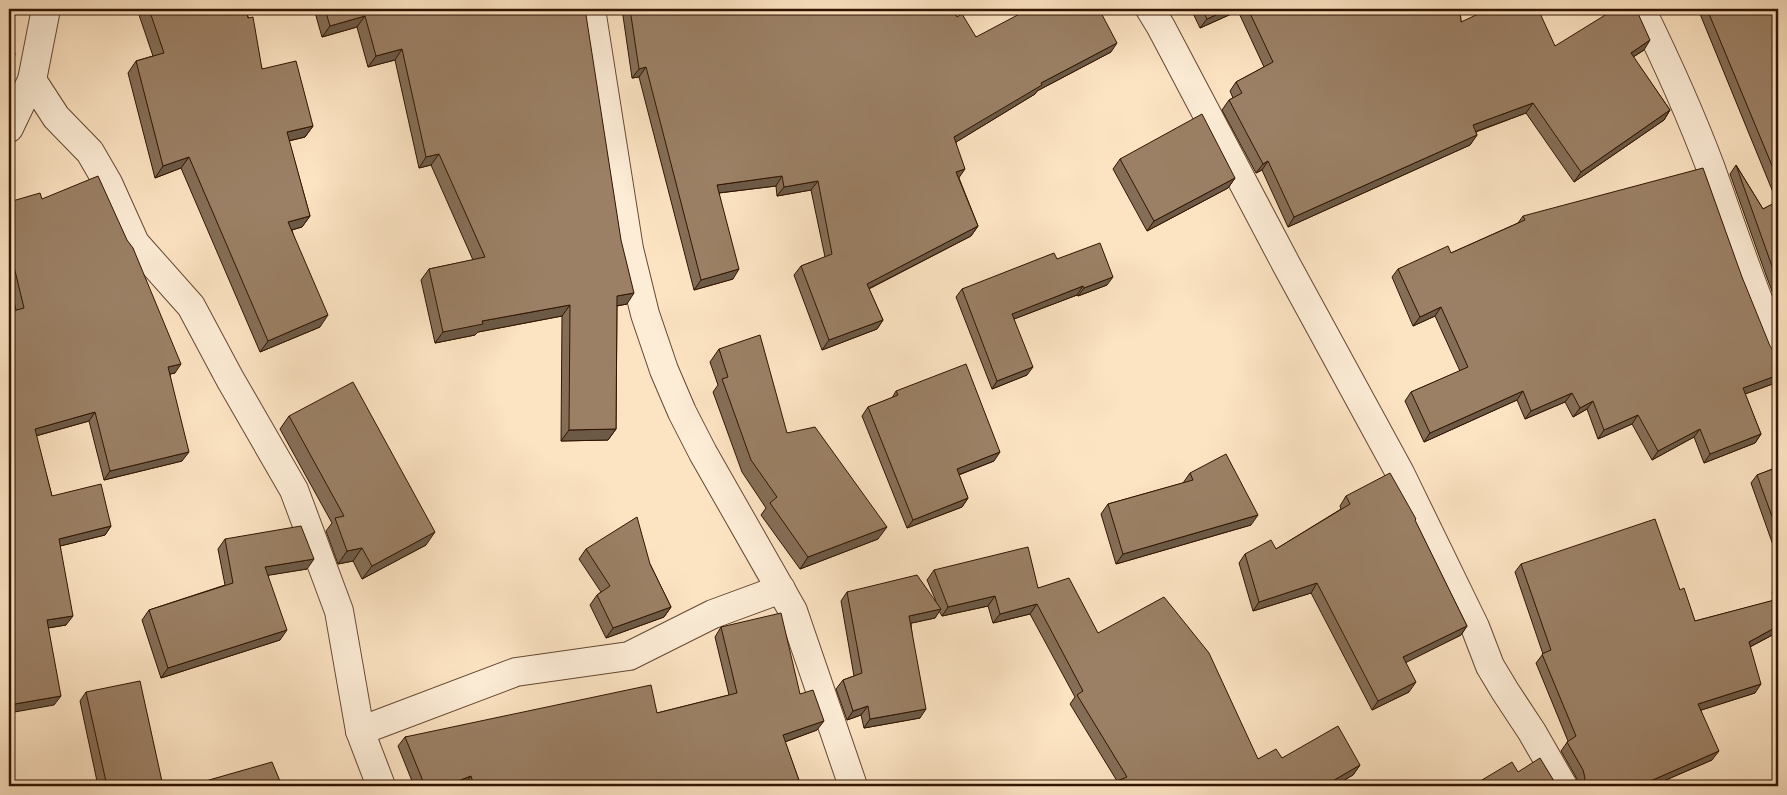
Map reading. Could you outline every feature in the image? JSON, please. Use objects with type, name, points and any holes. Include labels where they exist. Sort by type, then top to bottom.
[{"type":"street","points":[[9,128],[32,80],[46,9]]},
{"type":"street","points":[[591,9],[629,249],[645,314],[664,370],[702,453],[793,611],[853,786]]},
{"type":"street","points":[[1150,9],[1162,27],[1286,264],[1400,473],[1474,627],[1490,666],[1504,691],[1532,732],[1563,786]]},
{"type":"street","points":[[1641,9],[1658,42],[1709,165],[1757,300],[1778,349]]},
{"type":"street","points":[[32,80],[56,117],[90,152],[108,183],[135,242],[191,306],[230,380],[294,490],[339,611],[360,731],[381,786]]},
{"type":"street","points":[[360,731],[516,672],[629,656],[713,614],[781,589]]},
{"type":"building","points":[[149,9],[246,9],[248,18],[253,17],[262,69],[296,61],[313,126],[287,132],[310,216],[288,222],[328,315],[268,341],[189,157],[163,166],[136,61],[164,53]]},
{"type":"building","points":[[325,9],[584,9],[621,240],[634,293],[617,296],[616,429],[569,430],[570,305],[482,321],[483,324],[443,332],[429,269],[485,257],[439,154],[426,157],[402,49],[376,56],[365,16],[330,26]]},
{"type":"building","points":[[630,9],[953,9],[957,17],[962,14],[976,37],[1029,9],[1099,9],[1117,43],[1041,83],[1042,85],[954,137],[965,169],[956,172],[978,226],[867,284],[883,320],[829,340],[801,266],[832,254],[818,181],[784,187],[782,176],[717,185],[739,269],[701,280],[646,67],[639,69]]},
{"type":"building","points":[[1202,9],[1229,9],[1207,19]]},
{"type":"building","points":[[1248,9],[1460,9],[1461,22],[1489,9],[1538,9],[1555,46],[1615,9],[1636,9],[1650,40],[1631,53],[1670,110],[1581,172],[1533,103],[1473,125],[1477,135],[1294,217],[1268,161],[1263,164],[1229,100],[1242,93],[1236,82],[1273,62]]},
{"type":"building","points":[[1707,9],[1778,9],[1778,180]]},
{"type":"building","points":[[9,12],[15,55],[9,56]]},
{"type":"building","points":[[1202,114],[1235,178],[1154,221],[1120,159]]},
{"type":"building","points":[[1736,165],[1763,209],[1778,201],[1778,283]]},
{"type":"building","points":[[1703,168],[1742,277],[1770,346],[1778,354],[1778,375],[1743,388],[1761,434],[1710,454],[1700,429],[1658,451],[1638,415],[1604,430],[1593,401],[1580,408],[1572,393],[1531,411],[1523,391],[1430,433],[1411,392],[1468,367],[1441,307],[1420,317],[1398,269],[1448,246],[1451,253],[1525,220],[1523,216]]},
{"type":"building","points":[[98,176],[127,240],[133,248],[181,364],[168,367],[189,452],[110,471],[95,412],[35,429],[52,496],[101,484],[111,526],[59,539],[73,616],[47,620],[61,696],[9,705],[9,312],[24,308],[9,246],[11,247],[9,239],[9,202],[40,193],[42,199]]},
{"type":"building","points":[[1100,243],[1113,277],[1084,288],[1083,286],[1012,314],[1033,367],[997,381],[962,289],[1054,253],[1057,259]]},
{"type":"building","points":[[760,335],[787,433],[815,427],[887,527],[808,557],[770,503],[777,497],[751,460],[722,379],[728,377],[719,349]]},
{"type":"building","points":[[966,364],[1000,452],[957,469],[968,498],[913,520],[868,407],[898,395],[896,391]]},
{"type":"building","points":[[353,382],[435,532],[372,566],[362,548],[347,551],[335,518],[344,516],[289,416]]},
{"type":"building","points":[[1226,454],[1258,515],[1123,554],[1108,504],[1193,480],[1190,473]]},
{"type":"building","points":[[1778,467],[1778,533],[1757,475]]},
{"type":"building","points":[[1390,473],[1416,519],[1467,626],[1403,657],[1416,682],[1378,701],[1317,583],[1259,602],[1245,554],[1271,540],[1276,549],[1350,504],[1346,496]]},
{"type":"building","points":[[637,517],[650,564],[671,607],[613,628],[597,595],[610,586],[586,549]]},
{"type":"building","points":[[1655,519],[1680,590],[1684,588],[1695,621],[1778,599],[1778,626],[1749,642],[1761,684],[1698,704],[1719,751],[1639,786],[1581,786],[1585,778],[1583,770],[1567,742],[1576,736],[1542,654],[1551,650],[1521,564]]},
{"type":"building","points":[[301,526],[314,559],[265,567],[287,630],[168,668],[149,610],[233,583],[225,539]]},
{"type":"building","points":[[1028,547],[1038,588],[1069,578],[1098,633],[1164,597],[1209,653],[1258,759],[1276,749],[1282,758],[1338,726],[1360,765],[1324,786],[1105,786],[1127,777],[1077,695],[1083,691],[1037,604],[1000,614],[995,596],[948,607],[934,570]]},
{"type":"building","points":[[917,575],[941,609],[909,616],[926,709],[870,719],[868,706],[853,711],[843,680],[862,673],[847,592]]},
{"type":"building","points":[[781,613],[800,694],[813,690],[824,721],[783,735],[801,786],[474,786],[471,776],[445,786],[425,786],[405,737],[651,685],[657,713],[737,693],[721,627]]},
{"type":"building","points":[[140,681],[163,786],[107,786],[86,692]]},
{"type":"building","points":[[1540,758],[1557,786],[1472,786],[1512,762],[1518,772]]},
{"type":"building","points":[[272,762],[282,786],[188,786]]},
{"type":"building","points":[[1778,781],[1778,786],[1770,786]]}]
